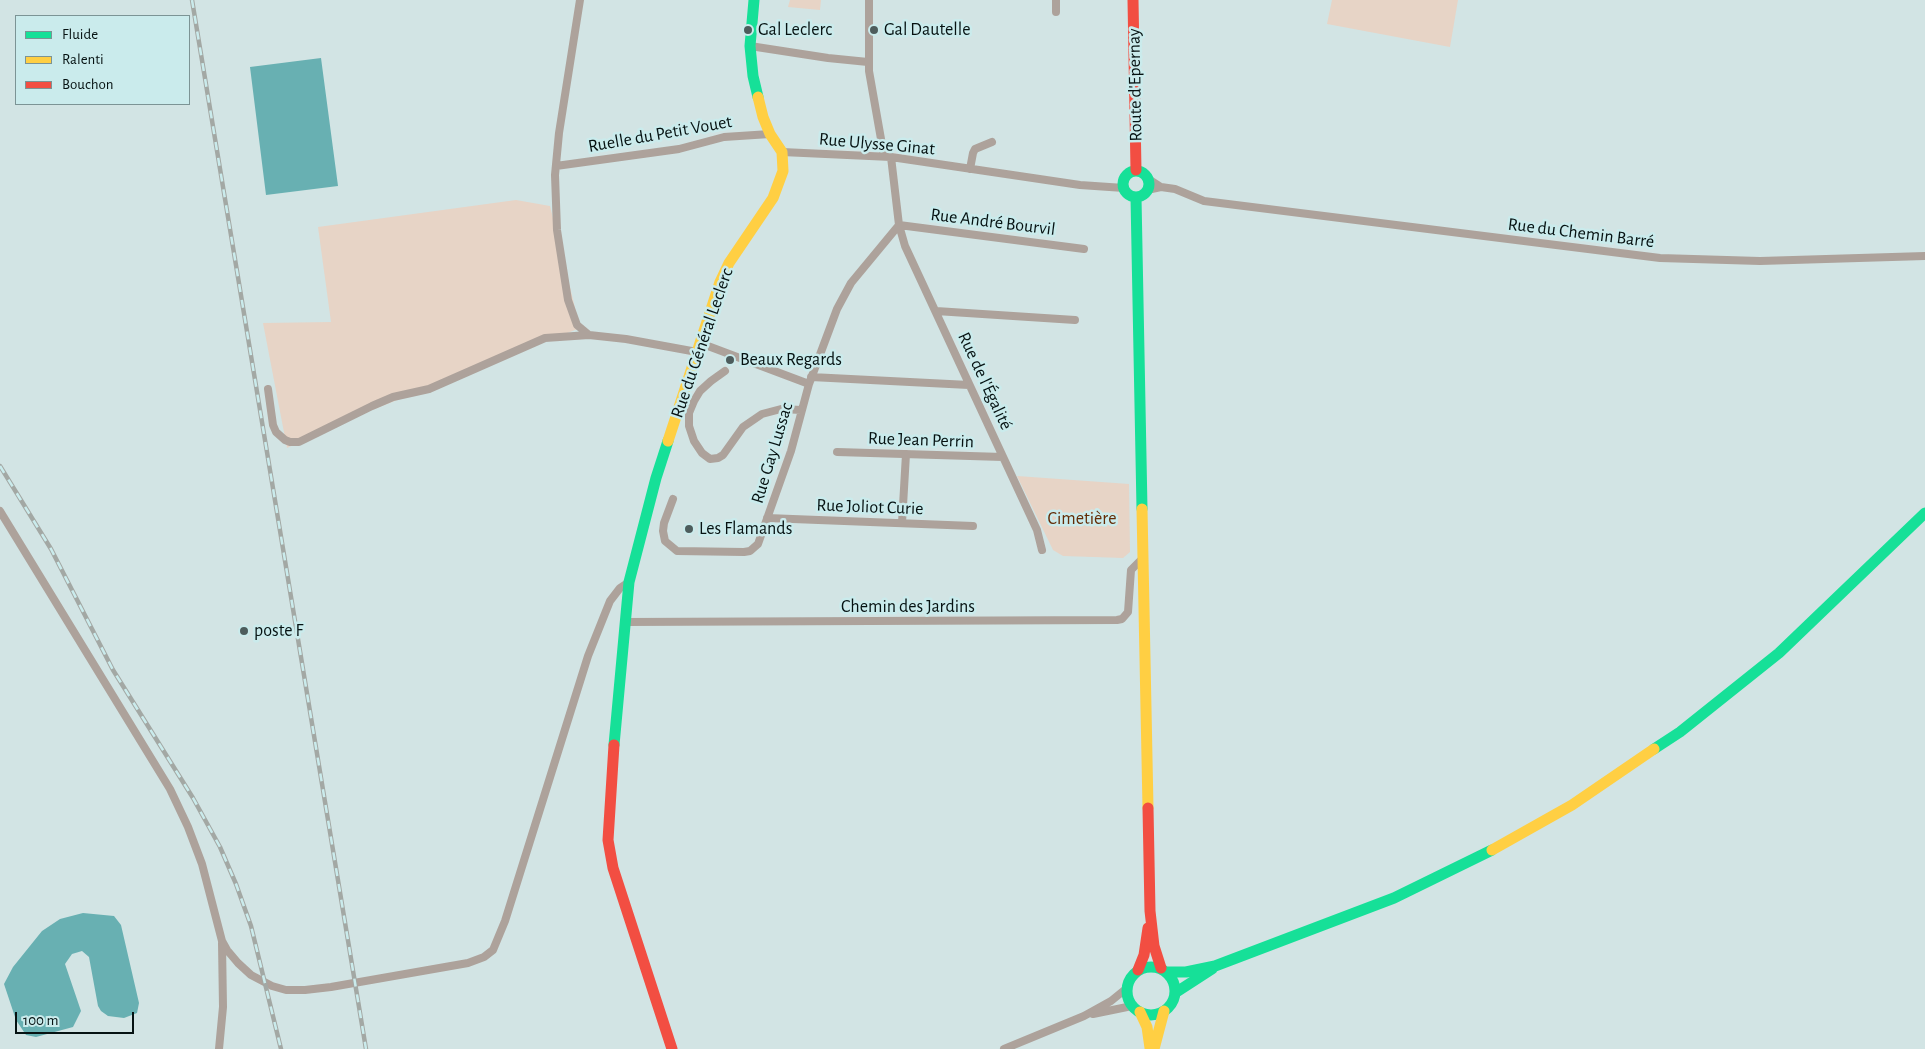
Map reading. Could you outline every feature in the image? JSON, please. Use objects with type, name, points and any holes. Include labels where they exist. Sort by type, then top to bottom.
[{"type":"main road","points":[[754,0],[750,46],[755,90],[762,118],[782,152]]},
{"type":"main road","name":"Route d'Epernay","points":[[1133,0],[1136,170]]},
{"type":"main road","name":"Rue du Général Leclerc","points":[[672,1049],[617,884],[608,840],[610,791],[629,582],[656,478],[723,274],[777,189],[783,171],[782,152]]},
{"type":"main road","points":[[1136,170],[1141,171],[1148,178],[1149,186],[1147,190],[1136,197],[1126,192],[1124,188],[1126,176],[1136,170]]},
{"type":"main road","points":[[1136,197],[1150,911],[1154,946],[1164,970],[1175,985],[1176,993]]},
{"type":"main road","points":[[1136,1009],[1152,1015],[1164,1011],[1170,1006],[1176,993],[1215,966],[1352,915],[1447,874],[1543,822],[1606,783],[1709,711],[1779,653],[1925,513]]},
{"type":"main road","points":[[1138,970],[1146,945],[1150,911]]},
{"type":"main road","points":[[1150,1049],[1147,1027],[1127,994],[1127,988],[1132,975],[1145,967],[1154,966],[1164,970],[1186,972],[1215,966]]},
{"type":"main road","points":[[1154,1049],[1164,1011]]},
{"type":"street","points":[[580,0],[560,127],[556,166],[557,230],[571,312],[577,325],[589,335]]},
{"type":"street","name":"Rue de l'Égalité","points":[[869,0],[868,62],[899,225],[906,246],[1037,530],[1042,550]]},
{"type":"street","points":[[1056,0],[1056,12]]},
{"type":"street","points":[[750,46],[868,62]]},
{"type":"street","name":"Ruelle du Petit Vouet","points":[[556,166],[678,149],[724,137],[770,134]]},
{"type":"street","points":[[970,169],[973,153],[976,149],[992,142]]},
{"type":"street","name":"Rue Ulysse Ginat","points":[[782,152],[887,157],[1080,185],[1124,188]]},
{"type":"street","points":[[1148,178],[1161,187]]},
{"type":"street","points":[[1147,190],[1161,187]]},
{"type":"street","name":"Rue du Chemin Barré","points":[[1161,187],[1176,189],[1204,201],[1660,258],[1760,261],[1925,256]]},
{"type":"street","name":"Rue André Bourvil","points":[[899,225],[1084,249]]},
{"type":"street","name":"Rue Gay Lussac","points":[[673,499],[663,531],[666,541],[677,551],[750,552],[758,544],[791,451],[810,380],[842,296],[860,270],[899,225]]},
{"type":"street","points":[[936,311],[1075,320]]},
{"type":"street","points":[[268,389],[273,426],[276,432],[290,442],[300,442],[393,397],[429,389],[537,340],[559,336],[589,335],[698,347],[810,380],[969,385]]},
{"type":"street","points":[[725,371],[700,392],[694,401],[690,413],[691,434],[698,449],[706,457],[714,459],[723,456],[743,427],[762,414],[781,409],[801,410]]},
{"type":"street","name":"Rue Jean Perrin","points":[[837,452],[1003,457]]},
{"type":"street","points":[[902,523],[906,454]]},
{"type":"street","points":[[0,511],[170,789],[188,828],[202,864],[222,941],[223,1007],[220,1049]]},
{"type":"street","name":"Rue Joliot Curie","points":[[767,518],[973,526]]},
{"type":"street","name":"Chemin des Jardins","points":[[625,622],[1117,620],[1122,619],[1128,612],[1131,570],[1143,558]]},
{"type":"street","points":[[222,941],[238,963],[258,980],[279,988],[304,990],[478,961],[488,954],[497,943],[592,648],[610,601],[620,588],[629,582]]},
{"type":"street","points":[[1004,1049],[1084,1016],[1110,1001],[1127,988]]},
{"type":"street","points":[[1084,1016],[1136,1009]]},
{"type":"green space","points":[[790,0],[821,0],[820,10],[788,7]]},
{"type":"green space","points":[[1332,0],[1458,0],[1450,47],[1327,24]]},
{"type":"green space","points":[[516,200],[550,206],[580,328],[339,423],[287,448],[263,323],[331,322],[318,227]]},
{"type":"green space","name":"Cimetière","points":[[1017,476],[1129,484],[1130,552],[1123,558],[1063,556],[1053,550]]},
{"type":"water","points":[[321,58],[338,186],[266,195],[250,67]]},
{"type":"water","points":[[83,913],[114,916],[121,925],[139,1003],[137,1013],[124,1018],[108,1016],[101,1011],[98,1006],[89,957],[82,951],[72,954],[65,964],[81,1011],[73,1027],[36,1037],[26,1035],[16,1020],[4,984],[13,967],[42,931],[60,919]]},
{"type":"railway","points":[[192,0],[366,1049]]},
{"type":"railway","points":[[0,466],[51,549],[113,670],[193,798],[220,847],[251,926],[281,1049]]},
{"type":"traffic: fast","points":[[754,0],[750,46],[753,76],[758,97]]},
{"type":"traffic: fast","points":[[1136,171],[1145,175],[1149,184],[1145,193],[1136,197],[1127,193],[1123,184],[1127,175],[1136,171]]},
{"type":"traffic: fast","points":[[1136,197],[1142,509]]},
{"type":"traffic: fast","points":[[614,745],[629,582],[656,478],[668,441]]},
{"type":"traffic: fast","points":[[1654,749],[1680,732],[1779,653],[1925,513]]},
{"type":"traffic: fast","points":[[1167,972],[1186,972],[1215,966],[1394,898],[1492,850]]},
{"type":"traffic: fast","points":[[1146,967],[1156,967],[1168,974],[1175,986],[1175,991],[1175,996],[1168,1008],[1156,1015],[1146,1015],[1138,1011],[1131,1004],[1127,996],[1127,986],[1131,978],[1138,971],[1146,967]]},
{"type":"traffic: fast","points":[[1175,993],[1212,969]]},
{"type":"traffic: slow","points":[[668,441],[720,282],[729,263],[773,198],[783,171],[782,152],[770,134],[758,97]]},
{"type":"traffic: slow","points":[[1142,509],[1148,808]]},
{"type":"traffic: slow","points":[[1492,850],[1572,805],[1654,749]]},
{"type":"traffic: slow","points":[[1154,1049],[1164,1011]]},
{"type":"traffic: slow","points":[[1140,1012],[1147,1027],[1150,1048]]},
{"type":"traffic: jam","points":[[1133,0],[1136,170]]},
{"type":"traffic: jam","points":[[614,745],[608,840],[613,868],[672,1049]]},
{"type":"traffic: jam","points":[[1148,808],[1150,911],[1154,946],[1161,968]]},
{"type":"traffic: jam","points":[[1138,970],[1144,955],[1148,928]]},
{"type":"place","name":"Gal Leclerc","points":[[748,30]]},
{"type":"place","name":"Gal Dautelle","points":[[874,30]]},
{"type":"place","name":"Beaux Regards","points":[[730,360]]},
{"type":"place","name":"Les Flamands","points":[[689,529]]},
{"type":"place","name":"poste F","points":[[244,631]]}]
